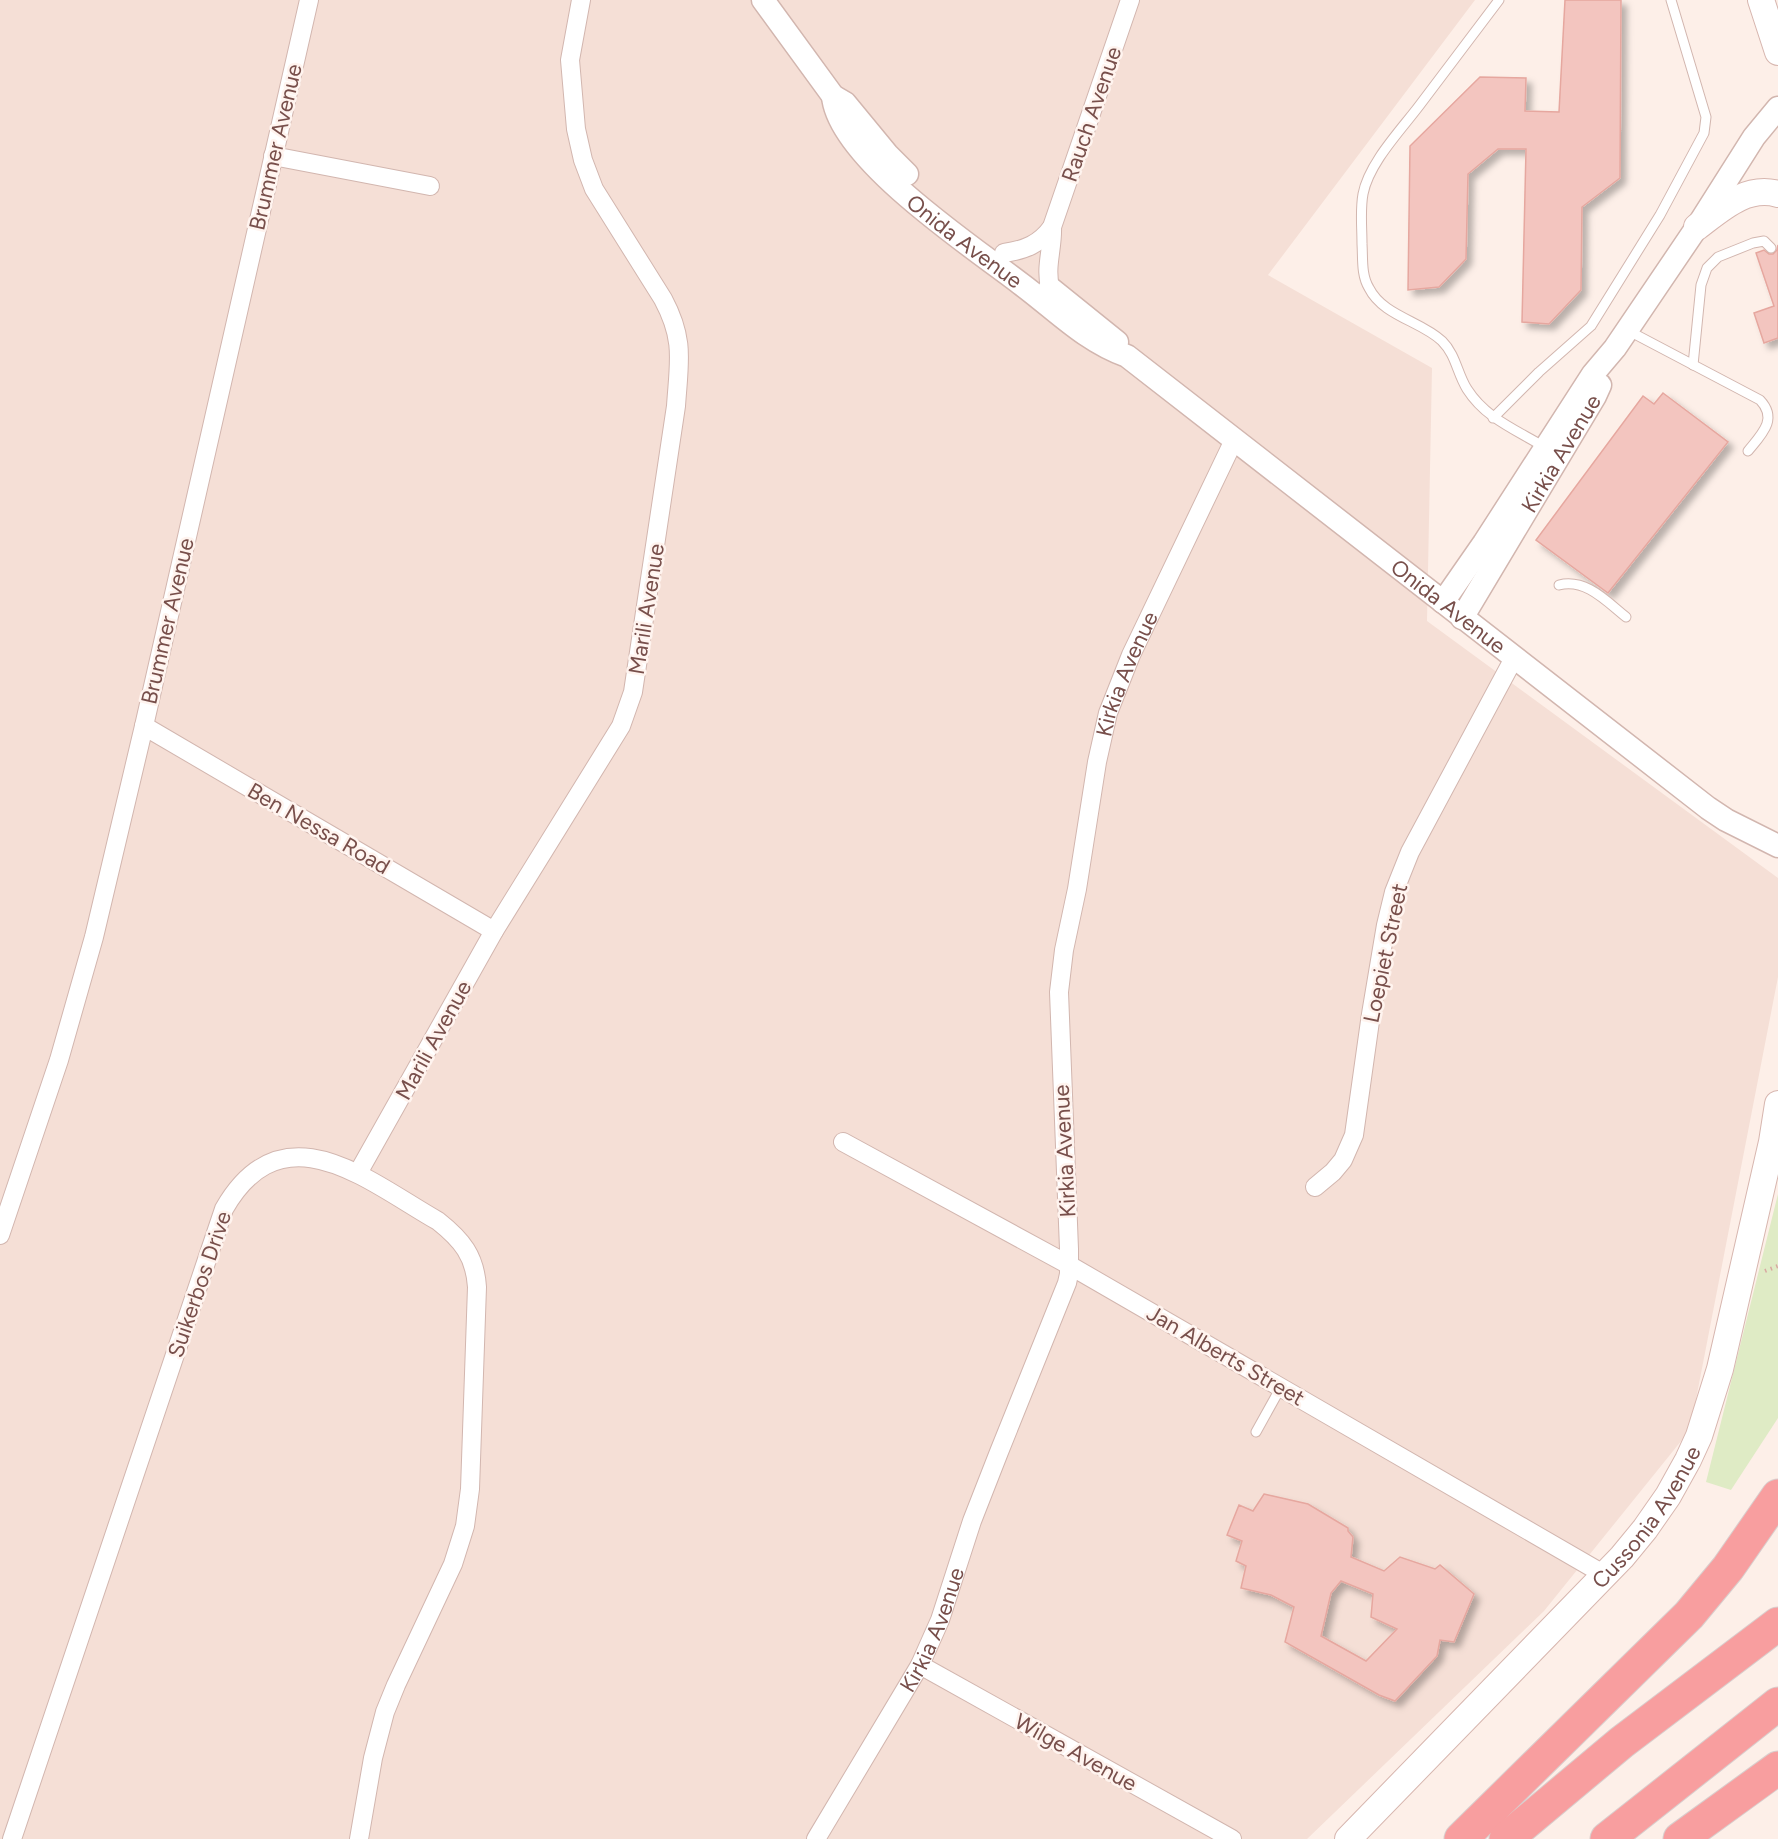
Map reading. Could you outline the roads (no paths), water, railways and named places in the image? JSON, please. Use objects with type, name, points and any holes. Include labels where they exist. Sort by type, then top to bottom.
[{"type":"highway","points":[[1461,1839],[1689,1616],[1728,1568],[1778,1496]]},
{"type":"highway","points":[[1506,1839],[1622,1742],[1778,1624]]},
{"type":"highway","points":[[1607,1839],[1778,1704]]},
{"type":"highway","points":[[1680,1839],[1778,1768]]},
{"type":"main road","points":[[1761,0],[1778,52]]},
{"type":"main road","points":[[1697,227],[1739,197],[1762,191],[1778,194]]},
{"type":"main road","name":"Cussonia Avenue","points":[[1348,1839],[1622,1557],[1658,1511],[1678,1479],[1699,1436],[1720,1370],[1738,1281],[1775,1133],[1778,1104]]},
{"type":"street","name":"Brummer Avenue","points":[[0,1235],[75,1008],[144,726],[309,0]]},
{"type":"street","name":"Marili Avenue","points":[[358,1173],[494,931],[626,718],[635,681],[676,406],[680,350],[672,317],[644,267],[594,189],[579,144],[570,60],[581,0]]},
{"type":"street","name":"Onida Avenue","points":[[763,0],[833,96],[838,118],[865,154],[903,191],[964,242],[1022,284],[1081,332],[1108,349],[1127,356]]},
{"type":"street","name":"Rauch Avenue","points":[[1004,253],[1026,249],[1034,245],[1046,236],[1052,227],[1130,0]]},
{"type":"street","name":"Onida Avenue","points":[[833,96],[845,103],[887,154],[910,177],[947,209],[1113,337],[1127,356],[1462,618],[1726,820],[1778,846]]},
{"type":"street","name":"Kirkia Avenue","points":[[1462,618],[1504,530],[1552,452],[1595,396],[1621,339],[1697,227],[1754,137],[1778,108]]},
{"type":"street","points":[[273,156],[430,186]]},
{"type":"street","name":"Rauch Avenue","points":[[1050,287],[1048,263],[1053,236],[1052,227]]},
{"type":"street","name":"Kirkia Avenue","points":[[816,1839],[920,1665],[940,1620],[972,1521],[1063,1294],[1069,1265],[1059,992],[1061,969],[1077,889],[1102,735],[1116,688],[1234,440]]},
{"type":"street","name":"Kirkia Avenue","points":[[1443,602],[1504,530]]},
{"type":"street","name":"Loepiet Street","points":[[1315,1187],[1343,1160],[1354,1135],[1386,925],[1401,874],[1415,842],[1514,658]]},
{"type":"street","name":"Ben Nessa Road","points":[[144,726],[494,931]]},
{"type":"street","name":"Jan Alberts Street","points":[[843,1142],[1069,1265],[1605,1575]]},
{"type":"street","name":"Suikerbos Drive","points":[[12,1839],[224,1209],[247,1179],[270,1164],[283,1159],[316,1158],[358,1173],[438,1221],[466,1248],[472,1258],[477,1278],[470,1489],[465,1526],[453,1564],[384,1712],[373,1758],[359,1839]]},
{"type":"street","name":"Wilge Avenue","points":[[920,1665],[1232,1839]]},
{"type":"lane","points":[[1499,0],[1384,152],[1368,179],[1362,204],[1363,265],[1369,290],[1392,311],[1437,337],[1444,344],[1456,360],[1466,388],[1492,418],[1552,452]]},
{"type":"lane","points":[[1492,418],[1591,326],[1660,215],[1704,133],[1706,117],[1671,0]]},
{"type":"lane","points":[[1693,365],[1701,285],[1707,268],[1718,257],[1759,241],[1768,243],[1771,248]]},
{"type":"lane","points":[[1621,339],[1693,365],[1766,405],[1771,413],[1771,422],[1748,451]]},
{"type":"lane","points":[[1559,585],[1574,583],[1584,586],[1626,617]]},
{"type":"lane","points":[[1256,1432],[1281,1387]]}]
